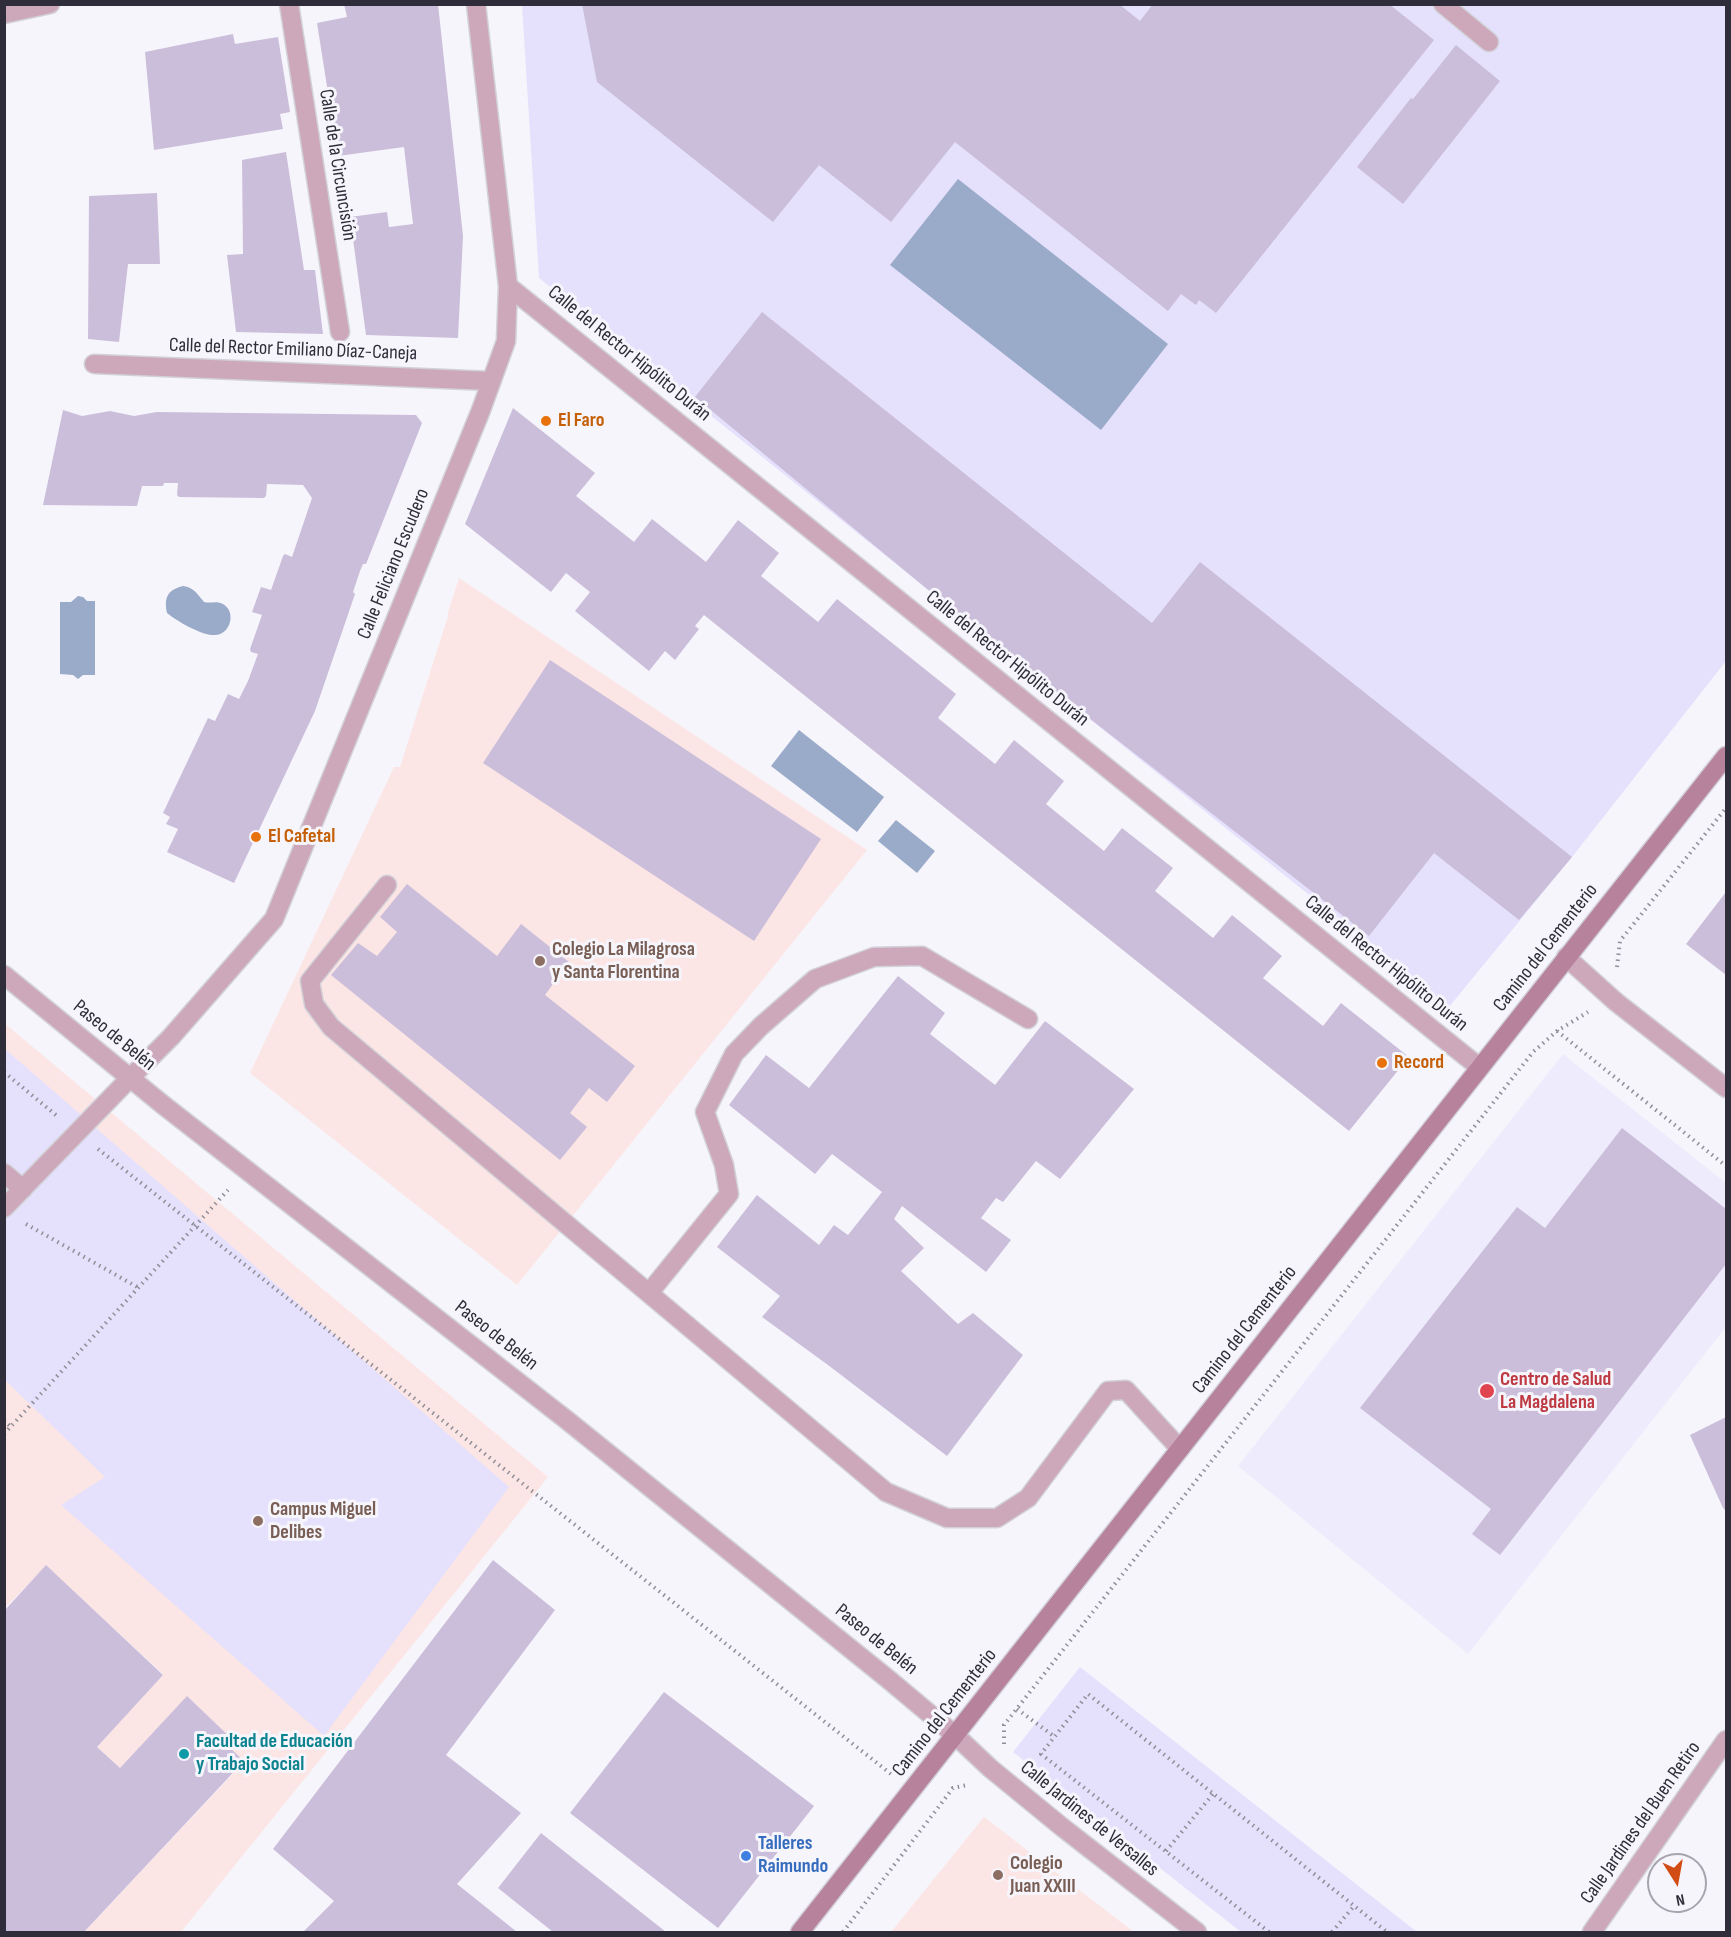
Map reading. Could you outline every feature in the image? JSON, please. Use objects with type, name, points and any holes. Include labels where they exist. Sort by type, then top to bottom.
[{"type":"main road","name":"Camino del Cementerio","points":[[800,1932],[1726,756]]},
{"type":"street","points":[[12,10],[50,4]]},
{"type":"street","name":"Calle de la Circuncisión","points":[[289,4],[340,333]]},
{"type":"street","name":"Calle Feliciano Escudero","points":[[4,1208],[171,1036],[274,919],[491,381],[506,341],[508,286],[476,4]]},
{"type":"street","points":[[1443,4],[1489,42]]},
{"type":"street","name":"Calle del Rector Hipólito Durán","points":[[508,286],[1479,1067]]},
{"type":"street","name":"Calle del Rector Emiliano Díaz-Caneja","points":[[94,364],[491,381]]},
{"type":"street","points":[[387,885],[310,981],[314,1004],[331,1027],[886,1492],[947,1518],[997,1518],[1028,1498],[1108,1391],[1126,1390],[1180,1449]]},
{"type":"street","points":[[648,1293],[729,1194],[724,1166],[705,1112],[734,1054],[761,1026],[815,979],[874,957],[922,956],[1028,1019]]},
{"type":"street","points":[[1566,957],[1616,1002],[1726,1088]]},
{"type":"street","name":"Paseo de Belén","points":[[4,975],[130,1078],[568,1421],[956,1736]]},
{"type":"street","points":[[4,1173],[23,1190]]},
{"type":"street","name":"Calle Jardines de Versalles","points":[[956,1736],[990,1768],[1062,1827],[1197,1932]]},
{"type":"street","name":"Calle Jardines del Buen Retiro","points":[[1592,1932],[1726,1740]]},
{"type":"path","points":[[1617,971],[1620,941],[1726,808]]},
{"type":"path","points":[[1004,1754],[1004,1725],[1533,1052],[1557,1030],[1591,1010]]},
{"type":"path","points":[[1557,1030],[1726,1166]]},
{"type":"path","points":[[4,1072],[77,1133],[937,1810]]},
{"type":"path","points":[[4,1434],[247,1170]]},
{"type":"path","points":[[25,1224],[139,1288]]},
{"type":"path","points":[[4,1420],[11,1427]]},
{"type":"path","points":[[992,1690],[1054,1737]]},
{"type":"path","points":[[1269,1932],[1041,1754],[1088,1694],[1387,1932]]},
{"type":"path","points":[[843,1932],[953,1788],[969,1784]]},
{"type":"path","points":[[1166,1851],[1213,1794]]},
{"type":"path","points":[[1332,1932],[1354,1906]]},
{"type":"shaded area","points":[[522,5],[1726,5],[1726,661],[1572,857],[1449,1007],[539,278]]},
{"type":"shaded area","name":"Colegio La Milagrosa y Santa Florentina","points":[[459,578],[867,850],[517,1285],[250,1073],[394,767],[400,767]]},
{"type":"shaded area","name":"Campus Miguel Delibes","points":[[4,1023],[548,1477],[181,1932],[84,1932],[244,1762],[227,1745],[232,1739],[187,1697],[120,1768],[97,1747],[163,1674],[46,1566],[5,1608]]},
{"type":"shaded area","name":"Campus Miguel Delibes","points":[[4,1048],[509,1487],[324,1736],[61,1505],[105,1477],[5,1380]]},
{"type":"shaded area","name":"Centro de Salud La Magdalena","points":[[1563,1054],[1726,1183],[1726,1327],[1468,1654],[1238,1466]]},
{"type":"shaded area","points":[[1080,1667],[1417,1932],[1241,1932],[1013,1752]]},
{"type":"shaded area","name":"Colegio Juan XXIII","points":[[984,1817],[1134,1932],[891,1932]]},
{"type":"water","points":[[958,179],[1168,344],[1101,430],[890,265]]},
{"type":"water","points":[[183,586],[193,590],[204,602],[220,603],[227,608],[231,617],[225,631],[215,635],[203,633],[183,624],[167,613],[168,595]]},
{"type":"water","points":[[78,596],[87,601],[95,601],[95,675],[83,675],[78,679],[73,675],[60,674],[60,602],[71,602]]},
{"type":"water","points":[[799,730],[884,797],[857,832],[771,766]]},
{"type":"water","points":[[896,820],[935,851],[917,873],[878,841]]},
{"type":"building","points":[[344,4],[438,4],[463,236],[458,338],[366,335],[350,217],[387,212],[389,227],[413,224],[404,147],[338,156],[317,23],[347,17]]},
{"type":"building","points":[[582,4],[1119,4],[1140,21],[1153,4],[1389,4],[1434,40],[1216,313],[1199,300],[1196,305],[1181,294],[1168,311],[955,142],[891,222],[819,165],[773,222],[597,82]]},
{"type":"building","points":[[233,34],[235,44],[278,37],[290,112],[280,114],[283,129],[154,150],[145,52]]},
{"type":"building","points":[[1456,45],[1500,81],[1403,204],[1357,167]]},
{"type":"building","points":[[286,152],[304,270],[315,270],[323,334],[236,332],[227,255],[243,254],[242,160]]},
{"type":"building","points":[[157,193],[160,264],[128,264],[119,342],[88,339],[89,196]]},
{"type":"building","points":[[762,312],[1152,623],[1200,562],[1572,857],[1519,920],[1434,853],[1369,936],[985,637],[695,397]]},
{"type":"building","points":[[513,408],[595,473],[576,496],[634,542],[652,519],[706,562],[738,520],[779,553],[761,576],[818,622],[837,599],[956,694],[938,718],[995,764],[1014,740],[1064,781],[1046,804],[1104,851],[1122,828],[1173,868],[1155,891],[1213,938],[1232,915],[1282,956],[1263,978],[1323,1026],[1341,1003],[1409,1057],[1349,1131],[704,615],[695,626],[699,629],[675,660],[665,651],[649,671],[575,611],[590,592],[566,573],[551,592],[465,524]]},
{"type":"building","points":[[63,410],[82,416],[110,411],[134,416],[157,412],[416,415],[422,423],[366,564],[363,564],[360,571],[353,592],[355,594],[315,711],[234,883],[167,852],[178,829],[166,824],[170,817],[163,813],[208,718],[215,721],[228,694],[239,699],[248,681],[258,654],[251,652],[250,649],[262,615],[252,612],[261,587],[271,590],[283,556],[285,554],[292,557],[312,498],[303,485],[267,484],[264,498],[179,497],[177,495],[178,483],[164,483],[163,486],[142,486],[137,506],[43,505]]},
{"type":"building","points":[[550,660],[821,839],[754,941],[483,763]]},
{"type":"building","points":[[407,884],[497,956],[521,924],[569,962],[545,995],[635,1066],[607,1102],[589,1088],[570,1113],[587,1127],[560,1160],[331,975],[358,943],[377,956],[397,932],[380,917]]},
{"type":"building","points":[[1726,892],[1726,975],[1686,944]]},
{"type":"building","points":[[898,976],[945,1013],[930,1034],[995,1085],[1045,1021],[1134,1089],[1060,1179],[1036,1161],[1003,1202],[996,1198],[981,1218],[1011,1240],[986,1272],[902,1206],[894,1219],[924,1248],[901,1271],[958,1324],[973,1313],[1023,1355],[947,1456],[762,1317],[780,1296],[717,1247],[757,1195],[819,1245],[834,1225],[848,1235],[882,1192],[832,1154],[815,1174],[729,1105],[766,1055],[809,1088]]},
{"type":"building","points":[[1622,1128],[1726,1209],[1726,1264],[1500,1555],[1472,1534],[1491,1509],[1360,1408],[1517,1207],[1545,1228]]},
{"type":"building","points":[[1726,1417],[1726,1511],[1690,1435]]},
{"type":"building","points":[[493,1560],[555,1610],[446,1755],[521,1813],[457,1884],[517,1932],[303,1932],[334,1901],[273,1849]]},
{"type":"building","name":"Facultad de Educación y Trabajo Social","points":[[46,1565],[163,1675],[97,1747],[120,1768],[187,1696],[232,1739],[227,1745],[244,1761],[84,1932],[5,1932],[5,1610]]},
{"type":"building","points":[[664,1692],[814,1806],[718,1928],[570,1813]]},
{"type":"building","points":[[541,1833],[666,1932],[553,1932],[498,1888]]},
{"type":"place","name":"El Faro","points":[[546,421]]},
{"type":"place","name":"El Cafetal","points":[[256,837]]},
{"type":"place","name":"Colegio La Milagrosa y Santa Florentina","points":[[540,961]]},
{"type":"place","name":"Record","points":[[1382,1063]]},
{"type":"place","name":"Centro de Salud La Magdalena","points":[[1487,1391]]},
{"type":"place","name":"Campus Miguel Delibes","points":[[258,1521]]},
{"type":"place","name":"Facultad de Educación y Trabajo Social","points":[[184,1754]]},
{"type":"place","name":"Talleres Raimundo","points":[[746,1856]]},
{"type":"place","name":"Colegio Juan XXIII","points":[[998,1875]]}]
